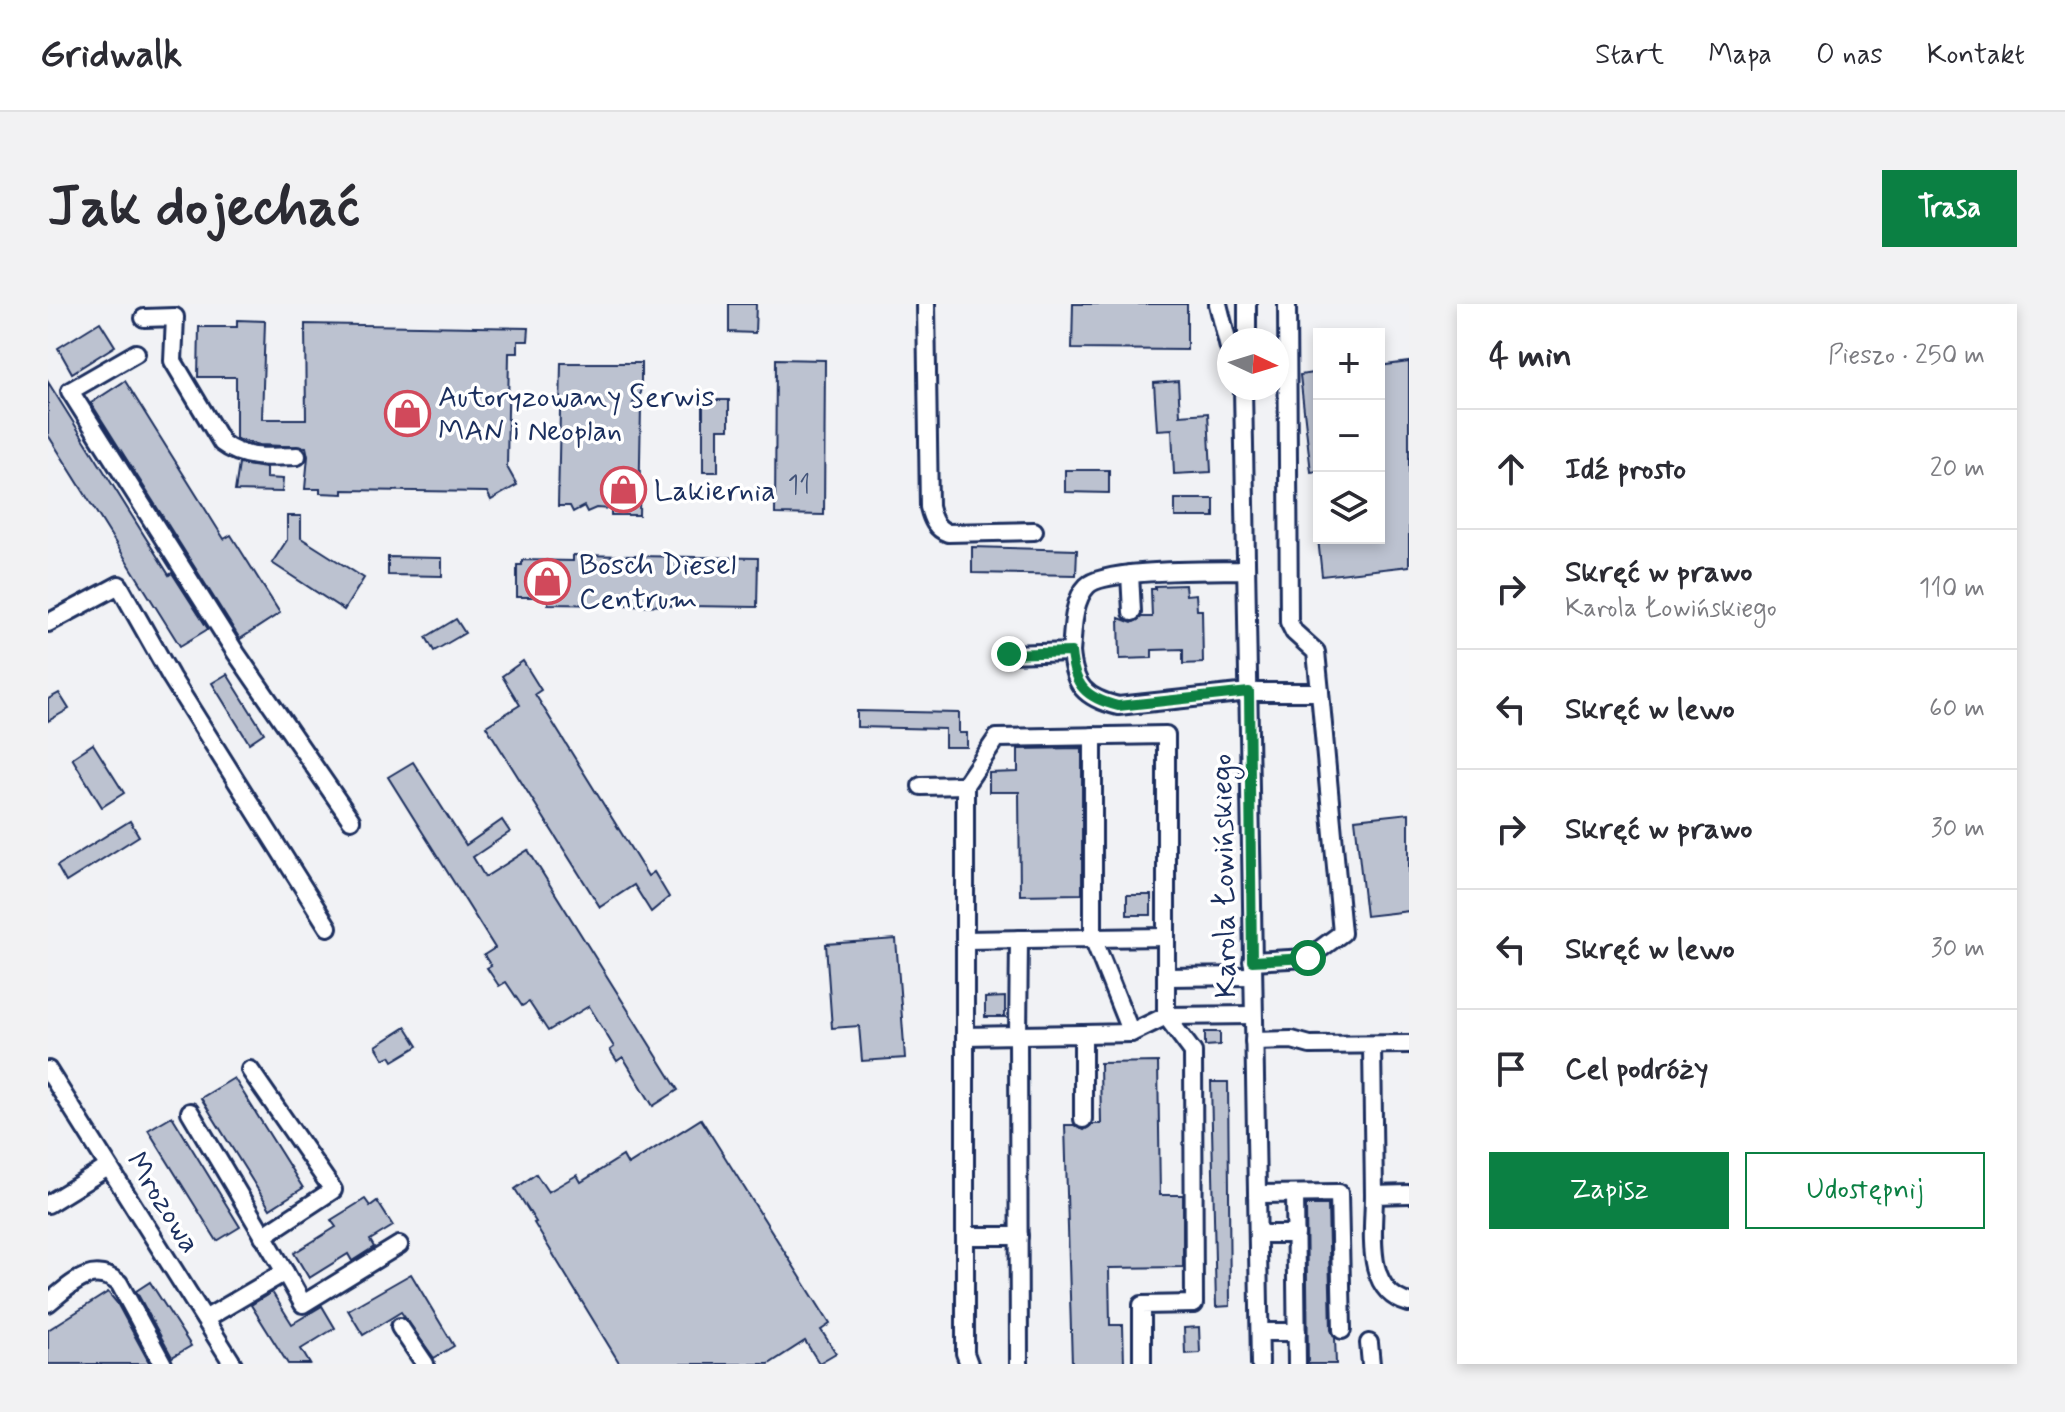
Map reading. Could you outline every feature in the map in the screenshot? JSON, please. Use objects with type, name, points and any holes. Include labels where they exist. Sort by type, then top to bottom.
[{"type":"street","points":[[926,304],[929,507],[932,517],[941,531],[948,533],[1034,531]]},
{"type":"street","points":[[1218,304],[1224,328]]},
{"type":"street","points":[[1247,304],[1247,328]]},
{"type":"street","points":[[1166,977],[1252,969],[1308,958],[1342,933],[1316,652],[1294,632],[1289,622],[1287,304]]},
{"type":"street","points":[[144,318],[175,317],[173,361],[222,443],[233,451],[257,457],[297,456]]},
{"type":"street","points":[[136,353],[70,391],[236,653],[351,820]]},
{"type":"street","name":"Karola Łowińskiego","points":[[1243,400],[1260,1364]]},
{"type":"street","points":[[1246,570],[1110,576],[1086,586],[1076,610],[1071,652],[1073,672],[1083,689],[1097,701],[1118,706],[1249,692],[1320,692]]},
{"type":"street","points":[[1130,574],[1132,612]]},
{"type":"street","points":[[48,623],[119,585],[171,677],[328,927]]},
{"type":"street","points":[[1009,654],[1071,652]]},
{"type":"street","points":[[969,1364],[965,1353],[965,785],[997,738],[1166,735],[1166,1016],[1193,1052],[1194,1304],[1142,1305],[1142,1364]]},
{"type":"street","points":[[1093,736],[1093,938],[1131,1033]]},
{"type":"street","points":[[921,786],[965,785]]},
{"type":"street","points":[[965,940],[1166,937]]},
{"type":"street","points":[[1019,939],[1019,1364]]},
{"type":"street","points":[[965,1036],[1131,1033],[1166,1016],[1253,1015]]},
{"type":"street","points":[[1083,1034],[1083,1119]]},
{"type":"street","points":[[1254,1041],[1292,1040],[1310,1045],[1409,1044]]},
{"type":"street","points":[[1372,1045],[1376,1273],[1392,1296],[1409,1303]]},
{"type":"street","name":"Mrozowa","points":[[48,1070],[233,1364]]},
{"type":"street","points":[[250,1070],[333,1190],[263,1236]]},
{"type":"street","points":[[190,1112],[303,1304],[399,1245]]},
{"type":"street","points":[[48,1204],[108,1167]]},
{"type":"street","points":[[1259,1194],[1339,1193],[1342,1330]]},
{"type":"street","points":[[1295,1194],[1297,1364]]},
{"type":"street","points":[[1374,1195],[1409,1194]]},
{"type":"street","points":[[1259,1234],[1296,1234]]},
{"type":"street","points":[[965,1236],[1019,1236]]},
{"type":"street","points":[[205,1319],[285,1272]]},
{"type":"street","points":[[48,1303],[83,1275],[103,1273],[112,1277],[119,1283],[163,1364]]},
{"type":"street","points":[[400,1327],[425,1364]]},
{"type":"street","points":[[1260,1332],[1297,1332]]},
{"type":"street","points":[[1369,1343],[1371,1364]]},
{"type":"building","points":[[729,304],[756,304],[755,333],[729,332]]},
{"type":"building","points":[[1073,304],[1187,304],[1187,350],[1072,349]]},
{"type":"building","name":"Autoryzowany Serwis MAN i Neoplan","points":[[237,320],[265,321],[262,419],[306,419],[305,324],[529,328],[528,341],[518,341],[518,353],[509,353],[507,467],[517,485],[491,500],[487,492],[343,490],[343,494],[305,489],[306,447],[259,445],[236,439],[236,377],[198,377],[199,327],[237,327]]},
{"type":"building","points":[[100,322],[115,346],[72,373],[58,348]]},
{"type":"building","points":[[776,359],[825,360],[824,515],[775,514]]},
{"type":"building","points":[[1409,362],[1409,566],[1322,576],[1319,544],[1385,544],[1385,365]]},
{"type":"building","points":[[561,363],[641,363],[641,393],[633,403],[641,406],[639,515],[611,515],[611,509],[596,508],[587,512],[584,506],[573,512],[570,506],[558,506]]},
{"type":"building","points":[[1313,373],[1311,472],[1300,375]]},
{"type":"building","points":[[125,381],[224,539],[231,535],[280,613],[240,639],[91,403]]},
{"type":"building","points":[[1178,381],[1180,415],[1208,413],[1211,472],[1174,474],[1172,429],[1157,430],[1154,383]]},
{"type":"building","points":[[48,382],[169,575],[172,573],[208,629],[180,646],[48,435]]},
{"type":"building","points":[[703,400],[729,400],[729,429],[718,429],[718,472],[703,472]]},
{"type":"building","points":[[239,464],[266,468],[266,478],[283,479],[282,492],[235,491]]},
{"type":"building","points":[[1065,470],[1109,470],[1109,493],[1065,492]]},
{"type":"building","points":[[1175,499],[1214,499],[1214,517],[1175,517]]},
{"type":"building","points":[[287,516],[301,516],[301,538],[364,578],[344,610],[272,563],[287,540]]},
{"type":"building","points":[[972,547],[1077,550],[1076,575],[972,573]]},
{"type":"building","points":[[573,555],[758,558],[757,607],[548,604],[548,597],[517,597],[517,565],[522,565],[522,560],[573,561]]},
{"type":"building","points":[[388,557],[442,558],[442,576],[388,575]]},
{"type":"building","points":[[1185,585],[1186,595],[1196,594],[1197,610],[1202,610],[1203,663],[1183,664],[1183,649],[1152,650],[1152,658],[1120,659],[1119,618],[1132,623],[1142,617],[1152,617],[1151,589],[1155,586]]},
{"type":"building","points":[[456,619],[465,633],[434,651],[426,637]]},
{"type":"building","points":[[523,661],[541,690],[535,694],[648,876],[654,872],[669,897],[651,912],[634,885],[600,907],[486,726],[520,705],[502,676]]},
{"type":"building","points":[[227,674],[264,733],[249,743],[212,683]]},
{"type":"building","points":[[59,693],[69,709],[48,721],[48,699]]},
{"type":"building","points":[[857,711],[959,713],[959,733],[967,733],[967,747],[945,747],[945,729],[857,727]]},
{"type":"building","points":[[93,744],[124,793],[102,807],[72,758]]},
{"type":"building","points":[[1082,748],[1082,894],[1020,895],[1019,792],[989,792],[989,773],[1018,772],[1018,749]]},
{"type":"building","points":[[413,762],[466,845],[502,820],[510,832],[473,857],[485,877],[528,850],[678,1090],[653,1106],[623,1057],[617,1061],[610,1050],[614,1047],[589,1006],[548,1031],[529,1002],[522,1006],[506,982],[499,986],[487,968],[491,966],[484,955],[495,948],[388,777]]},
{"type":"building","points":[[1409,813],[1409,911],[1366,916],[1355,819]]},
{"type":"building","points":[[130,821],[139,836],[66,882],[57,866]]},
{"type":"building","points":[[1127,895],[1151,895],[1151,915],[1127,915]]},
{"type":"building","points":[[896,939],[905,1058],[862,1061],[859,1026],[832,1028],[826,944]]},
{"type":"building","points":[[1005,997],[1005,1017],[985,1017],[985,998]]},
{"type":"building","points":[[406,1027],[418,1046],[393,1061],[390,1056],[384,1059],[376,1046]]},
{"type":"building","points":[[1205,1032],[1220,1032],[1220,1045],[1205,1046]]},
{"type":"building","points":[[1158,1062],[1160,1195],[1183,1195],[1183,1267],[1109,1268],[1110,1325],[1123,1325],[1124,1364],[1072,1364],[1065,1125],[1084,1130],[1093,1124],[1101,1124],[1100,1063]]},
{"type":"building","points":[[234,1078],[303,1188],[270,1209],[201,1098]]},
{"type":"building","points":[[1211,1082],[1228,1082],[1230,1306],[1216,1307]]},
{"type":"building","points":[[172,1116],[240,1227],[217,1241],[148,1130]]},
{"type":"building","points":[[701,1119],[830,1324],[821,1330],[836,1353],[819,1363],[805,1341],[769,1364],[620,1364],[515,1189],[536,1174],[548,1192],[577,1175],[581,1182],[623,1156],[628,1165]]},
{"type":"building","points":[[365,1199],[370,1206],[377,1201],[393,1226],[370,1240],[374,1247],[352,1261],[348,1254],[309,1278],[294,1253],[336,1227],[331,1220]]},
{"type":"building","points":[[1306,1205],[1328,1205],[1331,1330],[1335,1338],[1336,1364],[1308,1364]]},
{"type":"building","points":[[411,1274],[454,1346],[434,1358],[401,1312],[363,1335],[348,1310]]},
{"type":"building","points":[[150,1282],[191,1346],[172,1357],[136,1291]]},
{"type":"building","points":[[108,1292],[150,1364],[48,1364],[48,1330]]},
{"type":"building","points":[[272,1292],[292,1324],[322,1306],[335,1328],[301,1349],[310,1364],[288,1364],[251,1305]]},
{"type":"building","points":[[1199,1327],[1200,1353],[1185,1354],[1184,1328]]},
{"type":"place","name":"Autoryzowany Serwis MAN i Neoplan","points":[[407,413]]},
{"type":"place","name":"Lakiernia","points":[[623,490]]},
{"type":"place","name":"Bosch Diesel Centrum","points":[[548,581]]},
{"type":"route","points":[[1009,654],[1071,652],[1073,672],[1083,689],[1097,701],[1118,706],[1249,692],[1252,961],[1308,958]]}]
